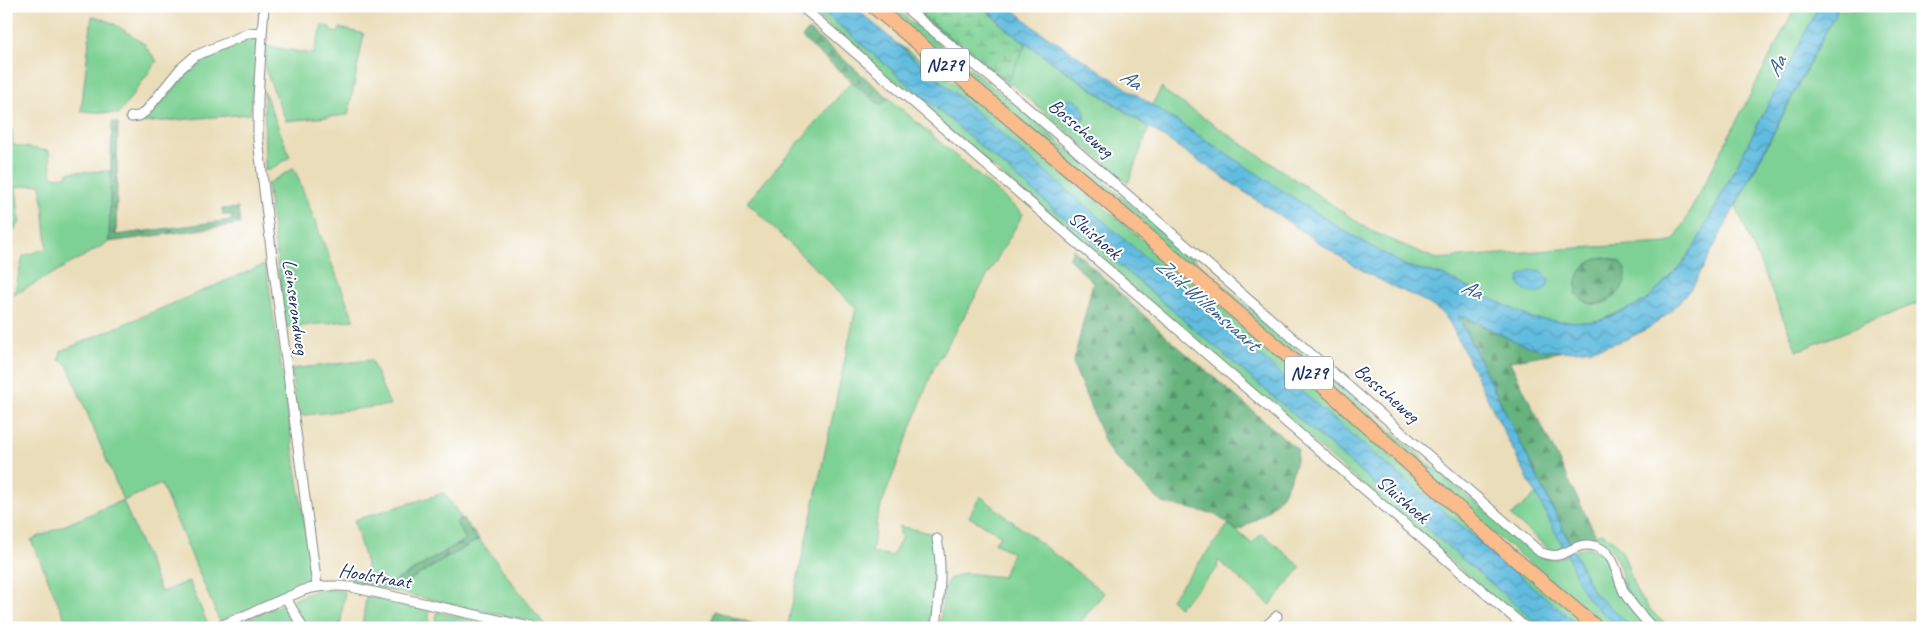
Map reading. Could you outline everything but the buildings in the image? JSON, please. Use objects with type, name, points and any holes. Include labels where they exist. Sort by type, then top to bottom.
[{"type":"main road","name":"Bosscheweg","points":[[873,6],[1017,124],[1322,384],[1509,554],[1597,628]]},
{"type":"street","name":"Leinserondweg","points":[[264,6],[258,97],[258,139],[273,267],[317,586]]},
{"type":"street","name":"Sluishoek","points":[[801,6],[1526,628]]},
{"type":"street","name":"Bosscheweg","points":[[903,6],[1018,100],[1540,552],[1550,556],[1562,554],[1586,544],[1597,547],[1610,557],[1624,592],[1639,614],[1653,628]]},
{"type":"street","points":[[131,117],[139,116],[146,111],[180,69],[195,56],[249,33],[262,32]]},
{"type":"street","points":[[936,628],[941,575],[941,559],[937,539]]},
{"type":"street","name":"Hoolstraat","points":[[216,628],[317,586],[351,587],[534,628]]},
{"type":"street","points":[[286,598],[303,628]]},
{"type":"street","points":[[1264,628],[1276,616]]},
{"type":"green space","points":[[805,6],[817,6],[1543,628],[1529,628]]},
{"type":"green space","points":[[880,6],[892,6],[1029,116],[1431,466],[1534,550],[1550,560],[1568,554],[1586,596],[1621,628],[1608,628],[1503,541]]},
{"type":"green space","points":[[909,6],[1007,81],[1026,44],[1149,128],[1128,183],[1011,84],[1006,85]]},
{"type":"green space","points":[[909,6],[984,6],[998,22],[1026,44],[1008,81]]},
{"type":"green space","points":[[1796,6],[1813,6],[1818,9],[1696,244],[1681,265],[1647,300],[1601,320],[1590,322],[1555,322],[1531,318],[1442,275],[1406,266],[1344,231],[1151,106],[1162,87],[1164,91],[1371,231],[1436,259],[1668,243],[1675,239]],"holes":[[[1611,258],[1619,261],[1626,272],[1616,291],[1602,304],[1587,303]]]},
{"type":"green space","points":[[1837,10],[1923,10],[1923,301],[1797,351],[1736,206]]},
{"type":"green space","points":[[92,16],[114,24],[146,45],[157,61],[119,114],[81,111]]},
{"type":"green space","points":[[322,26],[330,27],[331,31],[338,33],[340,28],[364,34],[348,115],[286,121],[265,69],[266,46],[313,54]]},
{"type":"green space","points":[[809,30],[889,98],[882,104],[873,100],[802,38]]},
{"type":"green space","points":[[255,36],[258,39],[259,49],[250,114],[140,123],[151,116],[196,60],[242,37]]},
{"type":"green space","points":[[889,38],[953,82],[1031,145],[1311,383],[1401,465],[1591,628],[1581,628],[1387,465]]},
{"type":"green space","points":[[852,81],[879,104],[889,98],[1023,214],[933,370],[877,519],[872,552],[892,556],[901,539],[899,526],[931,533],[934,543],[935,567],[934,593],[928,628],[787,628],[856,308],[747,202]]},
{"type":"green space","points":[[264,91],[290,157],[270,170],[265,170]]},
{"type":"green space","points":[[112,122],[118,123],[116,235],[232,220],[232,215],[223,215],[222,209],[238,208],[240,224],[109,242]]},
{"type":"green space","points":[[6,129],[12,129],[13,145],[49,151],[52,177],[68,176],[68,172],[111,171],[109,242],[14,295],[23,256],[47,248],[41,184],[16,187],[20,222],[16,228],[6,234]]},
{"type":"green space","points":[[294,168],[354,320],[286,328],[267,184]]},
{"type":"green space","points":[[1073,249],[1167,337],[1298,450],[1291,478],[1279,499],[1271,508],[1250,524],[1237,531],[1215,514],[1162,503],[1113,456],[1106,445],[1073,364],[1093,282],[1069,259]]},
{"type":"green space","points":[[1604,257],[1619,262],[1625,271],[1625,281],[1620,291],[1611,299],[1600,304],[1588,302],[1577,294],[1577,280],[1586,265]]},
{"type":"green space","points":[[261,266],[266,266],[313,582],[220,622],[161,484],[123,501],[161,592],[189,581],[209,627],[69,628],[31,540],[123,500],[67,364],[59,360],[61,351]]},
{"type":"green space","points":[[1458,316],[1523,344],[1536,348],[1564,351],[1510,362],[1596,536],[1571,545]]},
{"type":"green space","points":[[371,360],[390,405],[297,416],[291,369]]},
{"type":"green space","points":[[444,493],[461,517],[456,523],[466,539],[390,584],[370,579],[354,520]]},
{"type":"green space","points":[[1536,494],[1564,548],[1555,551],[1550,550],[1511,516]]},
{"type":"green space","points":[[980,496],[1104,593],[1076,628],[939,628],[944,588],[949,579],[965,573],[1003,577],[1012,552],[994,543],[1001,535],[969,517]]},
{"type":"green space","points":[[461,517],[479,539],[391,591],[347,582],[351,576],[391,584],[466,539],[456,523]]},
{"type":"green space","points":[[1229,524],[1252,544],[1262,533],[1301,567],[1270,605],[1218,560],[1217,569],[1179,607],[1171,599]]},
{"type":"green space","points":[[1601,533],[1617,544],[1622,552],[1638,594],[1648,608],[1669,628],[1659,628],[1634,602],[1624,584],[1613,551],[1607,545],[1589,538]]},
{"type":"green space","points":[[479,539],[544,624],[391,591]]},
{"type":"green space","points":[[1587,547],[1605,554],[1650,628],[1633,628],[1593,592],[1574,551]]},
{"type":"green space","points":[[322,588],[345,592],[340,628],[306,628],[293,602],[294,599]]},
{"type":"green space","points":[[366,596],[429,610],[429,628],[362,628]]},
{"type":"green space","points":[[283,604],[288,607],[300,628],[229,628]]},
{"type":"green space","points":[[715,611],[766,628],[709,628]]},
{"type":"green space","points":[[437,612],[509,628],[434,628]]},
{"type":"water","points":[[817,6],[853,6],[1387,465],[1581,628],[1543,628]]},
{"type":"water","points":[[984,6],[1009,6],[1035,28],[1344,231],[1406,266],[1442,275],[1531,318],[1590,322],[1601,320],[1647,300],[1681,265],[1696,244],[1819,6],[1839,6],[1695,283],[1678,304],[1664,317],[1645,330],[1613,344],[1579,351],[1561,351],[1544,350],[1528,346],[1458,316],[1593,592],[1633,628],[1621,628],[1589,600],[1582,589],[1565,551],[1450,323],[1437,309],[1371,275],[1324,246],[1012,34]]},
{"type":"water","points":[[1068,99],[1075,100],[1081,104],[1085,118],[1077,120],[1067,115],[1062,104]]},
{"type":"water","points":[[1532,270],[1542,271],[1549,279],[1545,290],[1531,293],[1519,283],[1520,276]]},
{"type":"water label","name":"Aa","points":[[1776,66]]},
{"type":"water label","name":"Aa","points":[[1131,79]]},
{"type":"water label","name":"Aa","points":[[1472,289]]},
{"type":"water label","name":"Zuid-Willemsvaart","points":[[1208,304]]}]
